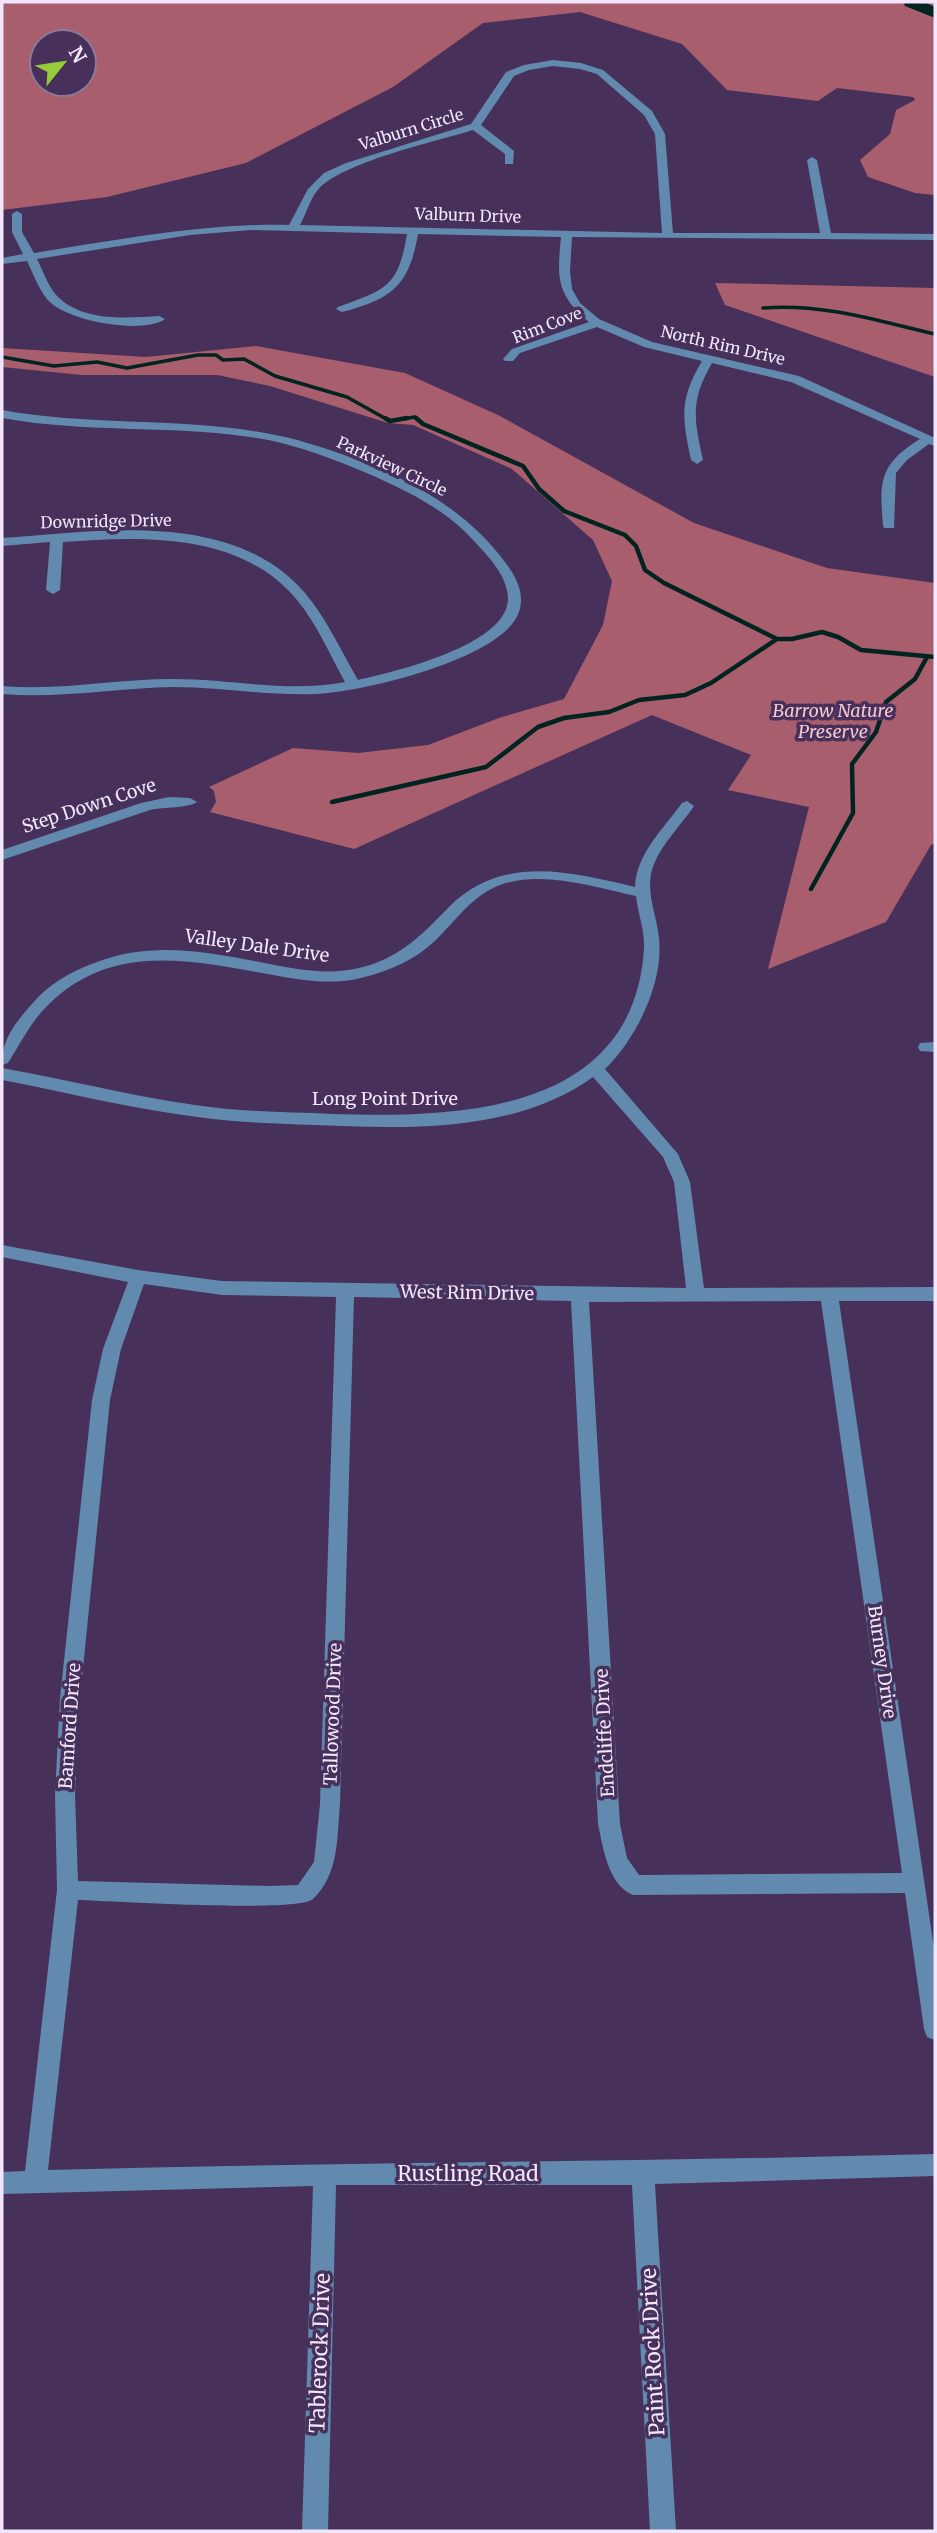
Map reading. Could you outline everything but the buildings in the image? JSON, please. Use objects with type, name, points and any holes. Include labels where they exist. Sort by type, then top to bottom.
[{"type":"street","name":"Valburn Circle","points":[[294,226],[313,189],[328,175],[350,165],[475,126],[510,74],[527,67],[553,64],[581,66],[600,72],[648,113],[660,135],[668,236]]},
{"type":"street","points":[[475,126],[510,153],[509,162]]},
{"type":"street","points":[[812,160],[826,237]]},
{"type":"street","points":[[17,214],[17,232],[52,298],[76,314],[131,322],[159,319]]},
{"type":"street","name":"Valburn Drive","points":[[2,261],[190,232],[294,226],[668,236],[935,237]]},
{"type":"street","points":[[342,309],[384,293],[398,283],[407,270],[413,229]]},
{"type":"street","name":"North Rim Drive","points":[[567,234],[563,280],[576,306],[597,323],[646,344],[792,378],[932,441]]},
{"type":"street","name":"Rim Cove","points":[[509,359],[516,351],[597,323]]},
{"type":"street","points":[[697,460],[687,410],[691,390],[710,357]]},
{"type":"street","name":"Parkview Circle","points":[[2,414],[85,425],[220,428],[259,434],[310,448],[409,489],[456,517],[476,534],[512,579],[515,599],[509,619],[492,636],[457,654],[354,685],[319,691],[188,683],[46,694],[2,690]]},
{"type":"street","points":[[889,525],[886,481],[892,466],[904,454],[932,441]]},
{"type":"street","name":"Downridge Drive","points":[[2,542],[165,535],[202,541],[254,558],[278,572],[300,595],[354,685]]},
{"type":"street","points":[[53,590],[57,539]]},
{"type":"street","name":"Step Down Cove","points":[[2,855],[146,806],[169,801],[190,802]]},
{"type":"street","name":"Long Point Drive","points":[[2,1074],[195,1111],[384,1122],[465,1118],[499,1112],[563,1088],[596,1070],[616,1049],[629,1028],[646,977],[652,946],[642,893],[644,870],[687,806]]},
{"type":"street","name":"Valley Dale Drive","points":[[2,1059],[29,1018],[60,985],[106,965],[135,957],[188,955],[295,974],[351,975],[380,968],[404,957],[421,945],[458,905],[495,882],[513,877],[556,875],[642,893]]},
{"type":"street","points":[[596,1070],[670,1154],[682,1182],[695,1294]]},
{"type":"street","name":"West Rim Drive","points":[[2,1251],[138,1277],[222,1288],[580,1295],[935,1294]]},
{"type":"street","name":"Bamford Drive","points":[[35,2181],[68,1890],[65,1795],[70,1698],[100,1400],[112,1349],[138,1277]]},
{"type":"street","name":"Tallowood Drive","points":[[68,1890],[270,1896],[304,1894],[324,1866],[330,1804],[345,1291]]},
{"type":"street","name":"Burney Drive","points":[[829,1294],[935,2029]]},
{"type":"street","name":"Endcliffe Drive","points":[[580,1295],[609,1824],[617,1861],[633,1885],[914,1883]]},
{"type":"street","name":"Rustling Road","points":[[2,2183],[325,2174],[643,2173],[935,2165]]},
{"type":"street","name":"Paint Rock Drive","points":[[643,2173],[663,2531]]},
{"type":"street","name":"Tablerock Drive","points":[[315,2531],[325,2174]]},
{"type":"green space","points":[[2,2],[935,2],[935,195],[915,193],[868,177],[860,160],[890,134],[896,110],[915,100],[913,97],[837,88],[818,101],[727,90],[682,44],[580,12],[483,23],[393,87],[246,163],[107,197],[2,210]]},
{"type":"green space","points":[[715,283],[935,288],[935,377],[725,305]]},
{"type":"green space","name":"Barrow Nature Preserve","points":[[256,346],[405,373],[500,416],[694,523],[827,568],[935,583],[935,843],[931,845],[886,922],[768,969],[809,807],[728,790],[751,755],[652,715],[354,849],[210,812],[216,802],[214,791],[209,787],[293,748],[358,753],[428,745],[499,718],[564,699],[603,625],[612,581],[593,540],[512,469],[413,425],[388,423],[270,386],[217,375],[82,375],[2,367],[2,348],[146,357]]},
{"type":"waterway","points":[[911,2],[935,13]]},
{"type":"waterway","points":[[763,308],[829,311],[935,334]]},
{"type":"waterway","points":[[2,357],[54,366],[97,362],[127,368],[198,355],[216,355],[223,360],[244,359],[275,376],[347,397],[388,420]]},
{"type":"waterway","points":[[385,418],[390,421],[407,418]]},
{"type":"waterway","points":[[396,420],[416,418]]},
{"type":"waterway","points":[[416,418],[423,424],[523,466],[539,489],[564,511],[625,535],[636,546],[645,570],[664,583],[777,639]]},
{"type":"waterway","points":[[777,639],[792,639],[822,632],[838,637],[861,650],[935,657]]},
{"type":"waterway","points":[[332,802],[486,767],[538,727],[564,718],[609,712],[639,700],[685,695],[711,683],[777,639]]},
{"type":"waterway","points":[[811,889],[853,813],[852,764],[876,732],[886,702],[915,679],[927,657]]}]
